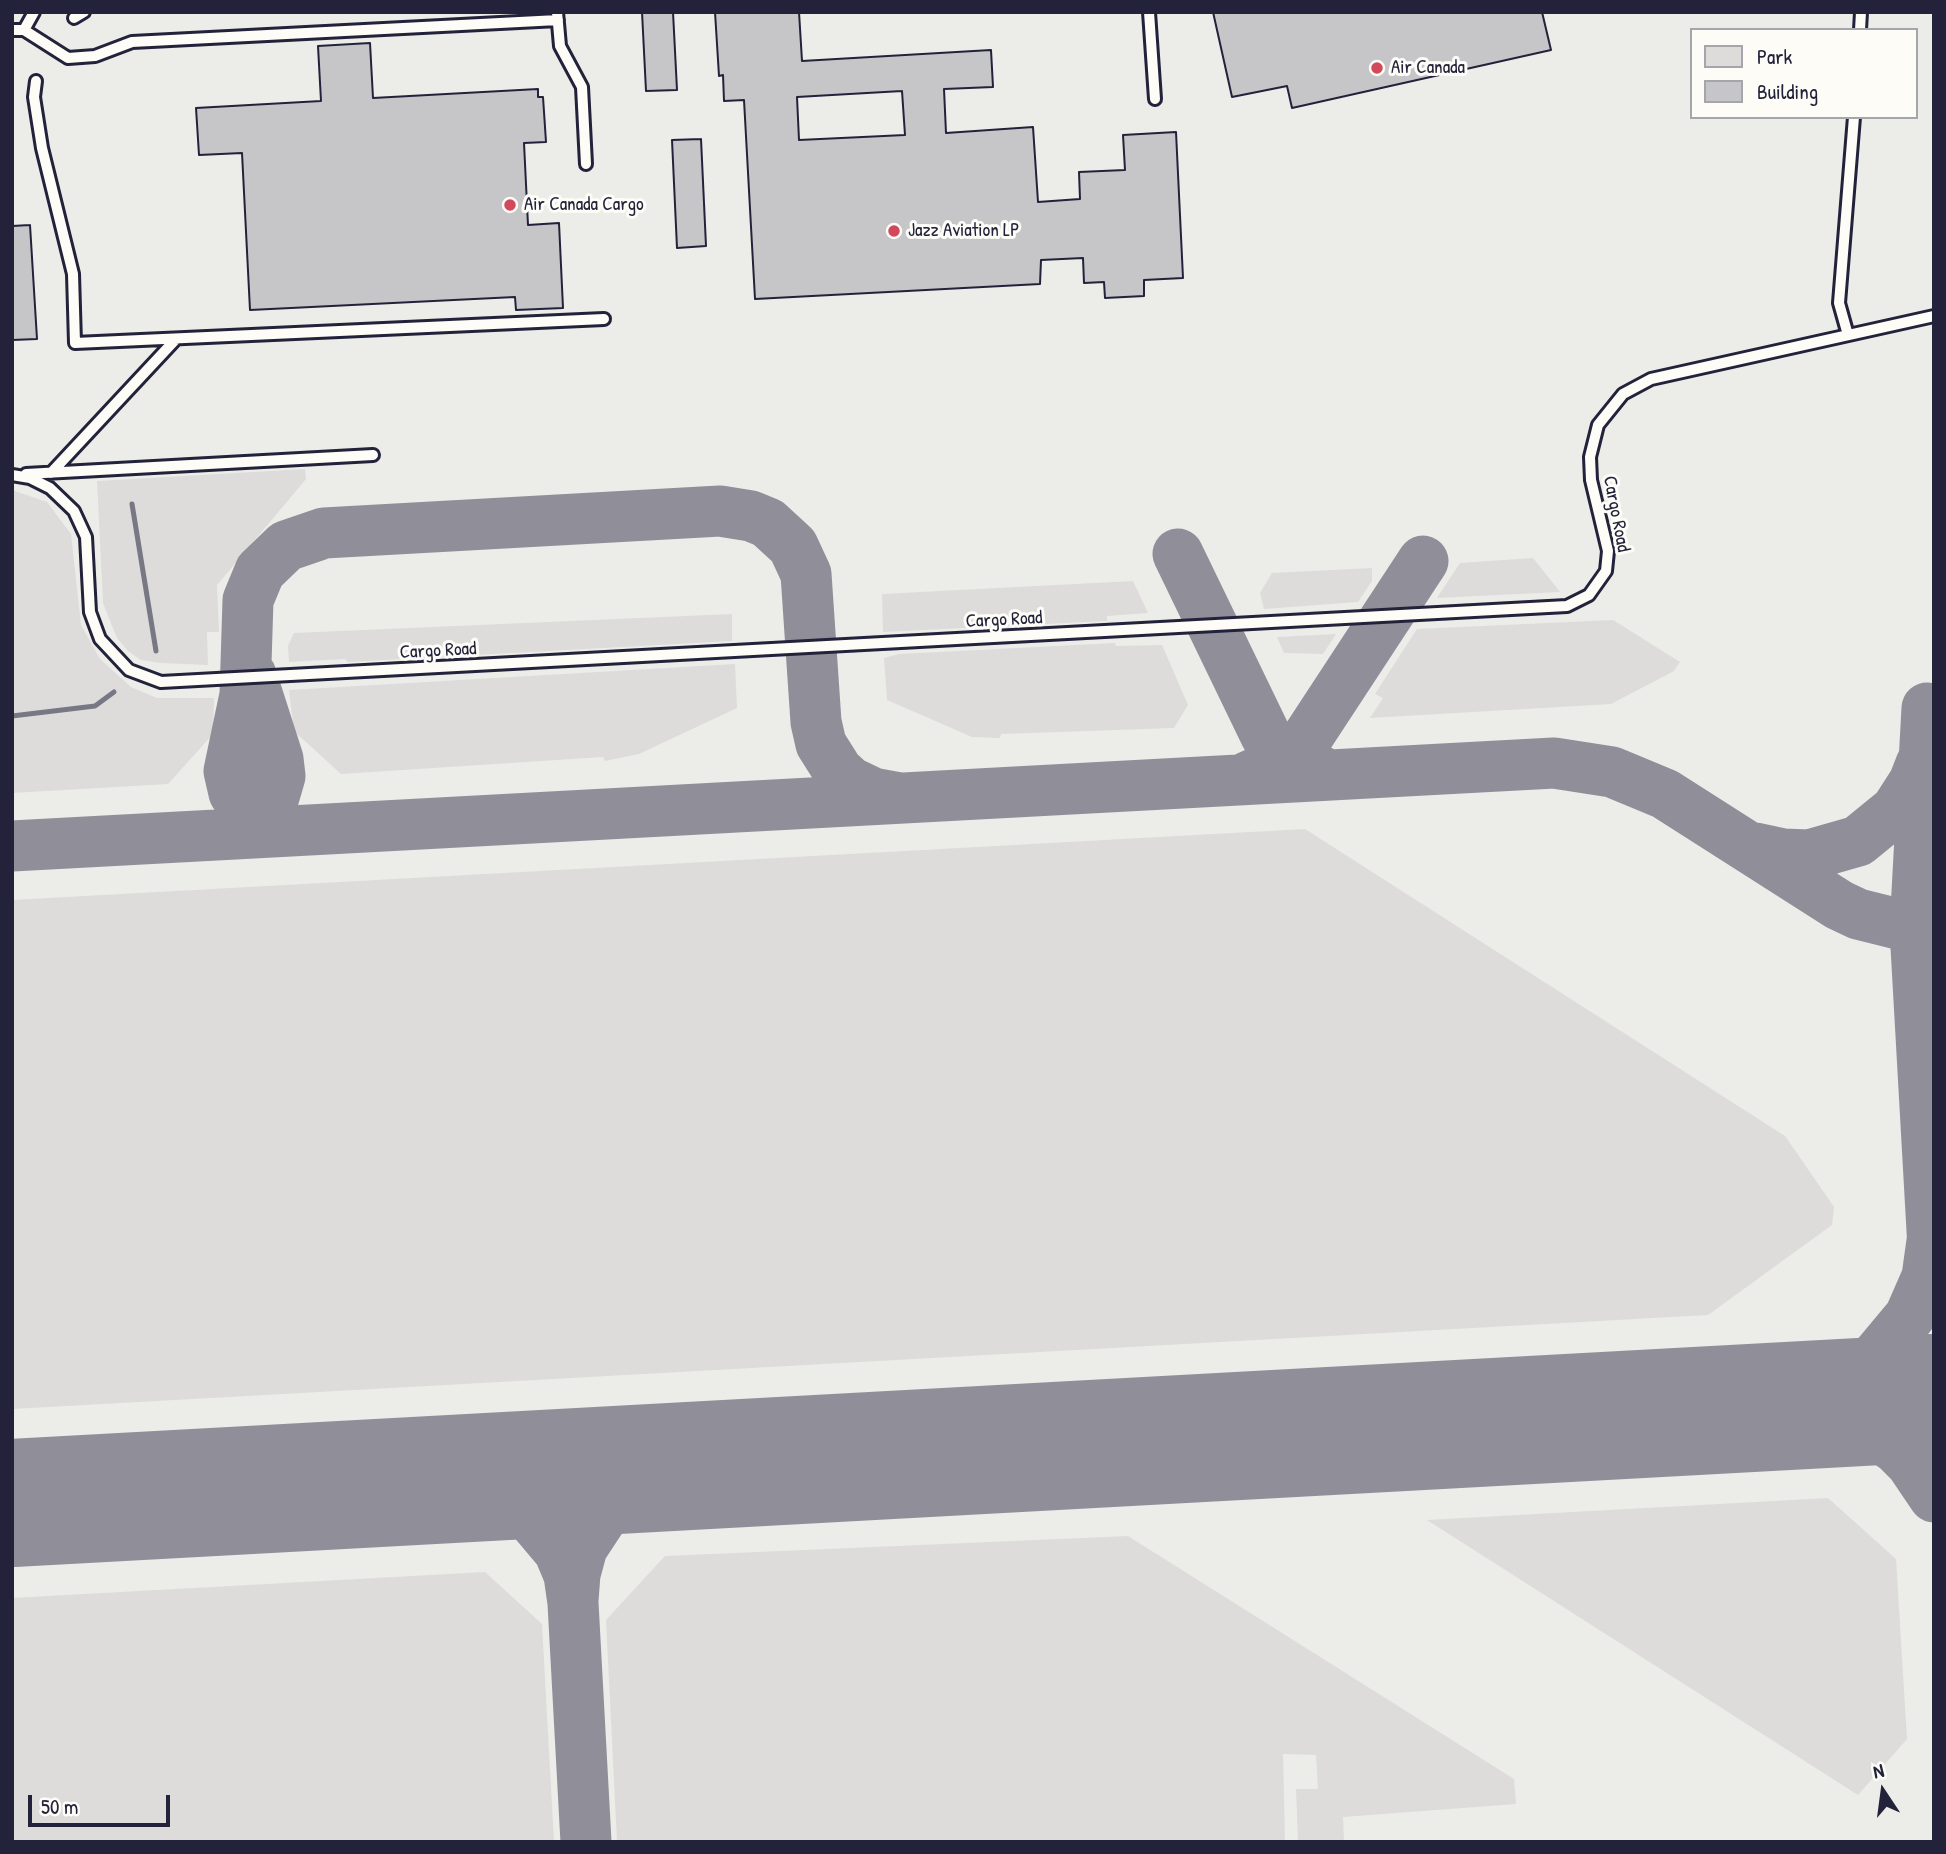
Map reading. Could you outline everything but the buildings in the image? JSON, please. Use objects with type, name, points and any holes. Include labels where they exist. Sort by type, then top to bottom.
[{"type":"lane","points":[[24,30],[34,12]]},
{"type":"lane","points":[[1149,12],[1155,99]]},
{"type":"lane","points":[[12,30],[24,30],[68,58],[94,56],[132,42],[558,16],[560,46],[580,80],[586,164]]},
{"type":"lane","points":[[36,81],[34,97],[42,148],[73,274],[75,343],[604,319]]},
{"type":"lane","points":[[1848,335],[1839,303],[1854,119]]},
{"type":"lane","name":"Cargo Road","points":[[12,475],[30,478],[50,488],[74,511],[86,537],[90,612],[100,639],[129,670],[161,682],[1567,606],[1589,595],[1606,571],[1608,551],[1589,464],[1595,432],[1617,399],[1651,379],[1934,316]]},
{"type":"lane","points":[[51,473],[176,339]]},
{"type":"lane","points":[[12,475],[373,455]]},
{"type":"shaded area","points":[[12,12],[1934,12],[1934,1842],[12,1842]]},
{"type":"green space","points":[[305,469],[306,479],[217,585],[219,632],[207,632],[208,665],[141,660],[128,651],[117,638],[103,603],[97,481]]},
{"type":"green space","points":[[12,490],[47,502],[71,534],[81,625],[100,659],[131,687],[157,698],[214,698],[213,734],[168,784],[12,793]]},
{"type":"green space","points":[[1533,558],[1560,592],[1437,598],[1460,563]]},
{"type":"green space","points":[[1372,568],[1372,581],[1358,602],[1264,609],[1260,593],[1272,573]]},
{"type":"green space","points":[[1133,581],[1148,613],[1107,616],[1107,621],[883,632],[882,594]]},
{"type":"green space","points":[[732,614],[732,641],[348,662],[345,659],[289,662],[288,646],[294,633]]},
{"type":"green space","points":[[1613,620],[1680,662],[1674,671],[1611,704],[1370,718],[1383,698],[1375,694],[1417,629]]},
{"type":"green space","points":[[1336,634],[1323,654],[1284,653],[1277,637]]},
{"type":"green space","points":[[1115,643],[1116,646],[1162,645],[1188,705],[1174,728],[1001,734],[1000,738],[972,737],[887,700],[884,658],[899,654]]},
{"type":"green space","points":[[735,664],[737,708],[639,754],[605,761],[603,757],[341,774],[294,731],[289,690]]},
{"type":"green space","points":[[1305,829],[1785,1136],[1834,1207],[1832,1225],[1708,1315],[12,1409],[12,900]]},
{"type":"green space","points":[[1828,1498],[1896,1559],[1907,1739],[1858,1795],[1427,1520]]},
{"type":"green space","points":[[1128,1536],[1514,1779],[1516,1804],[1343,1817],[1344,1842],[1298,1842],[1296,1789],[1318,1789],[1316,1755],[1283,1754],[1285,1842],[617,1842],[606,1620],[665,1556]]},
{"type":"green space","points":[[485,1572],[542,1624],[554,1842],[12,1842],[12,1598]]},
{"type":"waterway","points":[[132,504],[156,651]]},
{"type":"waterway","points":[[12,716],[95,706],[114,692]]},
{"type":"taxiway","points":[[293,831],[266,825],[247,812],[234,793],[229,771],[245,695],[248,600],[260,571],[286,546],[324,533],[720,511],[751,516],[768,523],[793,546],[806,574],[816,722],[821,744],[838,771],[850,782],[873,793],[895,797]]},
{"type":"taxiway","points":[[1178,554],[1266,736],[1284,755],[1319,770]]},
{"type":"taxiway","points":[[1247,777],[1285,760],[1305,741],[1423,561]]},
{"type":"taxiway","points":[[226,834],[245,828],[261,817],[273,800],[280,776],[278,759],[251,675]]},
{"type":"taxiway","points":[[1927,708],[1915,929],[1934,1266]]},
{"type":"taxiway","points":[[12,846],[1554,763],[1612,772],[1665,794],[1839,905],[1858,914],[1898,924],[1934,924]]},
{"type":"taxiway","points":[[1755,848],[1783,854],[1809,855],[1858,841],[1896,810],[1914,782],[1921,764]]},
{"type":"taxiway","points":[[1752,1408],[1822,1390],[1849,1377],[1875,1358],[1910,1316],[1927,1277],[1932,1241]]},
{"type":"taxiway","points":[[1775,1409],[1824,1413],[1870,1430],[1897,1449],[1911,1463],[1934,1497]]},
{"type":"taxiway","points":[[573,1600],[575,1574],[582,1548],[603,1516],[622,1496],[668,1475],[731,1464]]},
{"type":"taxiway","points":[[397,1482],[468,1486],[499,1495],[527,1513],[559,1551],[569,1575],[573,1603],[586,1842]]},
{"type":"runway","points":[[12,1503],[1934,1398]]},
{"type":"place","name":"Air Canada","points":[[1377,68]]},
{"type":"place","name":"Air Canada Cargo","points":[[510,205]]},
{"type":"place","name":"Jazz Aviation LP","points":[[894,231]]}]
